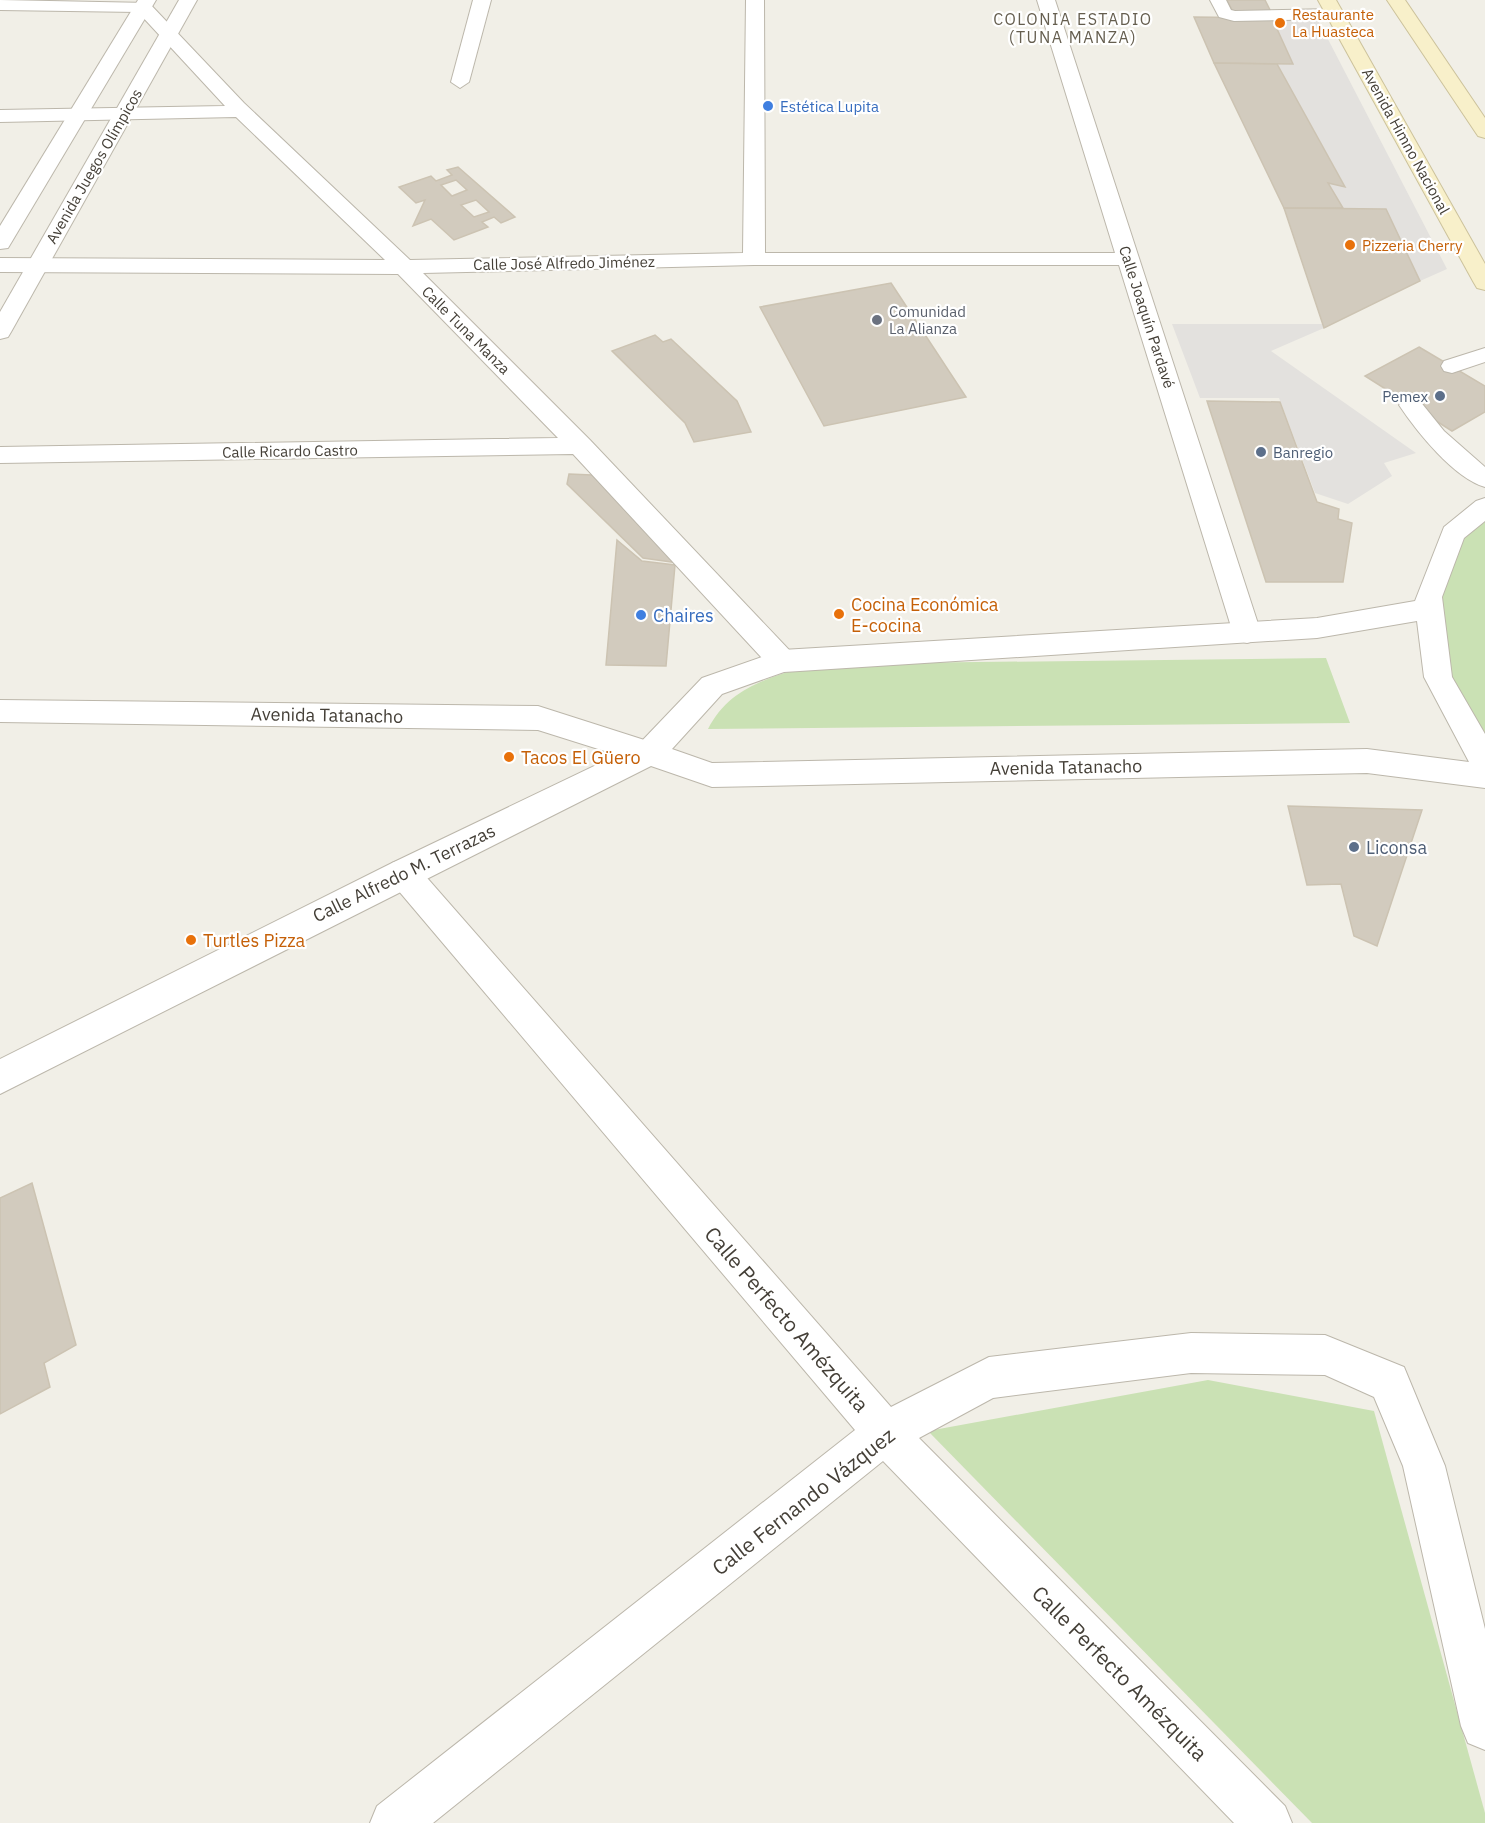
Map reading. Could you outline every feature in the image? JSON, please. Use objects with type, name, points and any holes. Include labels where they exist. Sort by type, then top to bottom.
[{"type":"main road","points":[[1396,0],[1485,132]]},
{"type":"main road","name":"Avenida Himno Nacional","points":[[1331,7],[1485,283]]},
{"type":"street","name":"Avenida Juegos Olímpicos","points":[[0,332],[188,0]]},
{"type":"street","points":[[460,81],[482,0]]},
{"type":"street","points":[[754,259],[755,0]]},
{"type":"street","name":"Calle Joaquín Pardavé","points":[[1046,0],[1247,633]]},
{"type":"street","name":"Calle Tuna Manza","points":[[145,3],[168,36],[238,111],[404,267],[581,446],[782,662]]},
{"type":"street","points":[[0,5],[145,3]]},
{"type":"street","points":[[0,243],[145,3]]},
{"type":"street","points":[[0,116],[238,111]]},
{"type":"street","name":"Calle José Alfredo Jiménez","points":[[0,265],[404,267],[754,259],[1129,259]]},
{"type":"street","name":"Calle Ricardo Castro","points":[[0,455],[581,446]]},
{"type":"street","points":[[1485,507],[1454,533],[1428,597],[1438,677],[1485,762]]},
{"type":"street","points":[[649,753],[712,686],[782,662],[1317,628],[1430,609]]},
{"type":"street","name":"Avenida Tatanacho","points":[[0,711],[537,718],[712,775],[1367,761],[1485,776]]},
{"type":"street","name":"Calle Alfredo M. Terrazas","points":[[0,1077],[403,873],[649,753]]},
{"type":"street","name":"Calle Perfecto Amézquita","points":[[403,873],[885,1433],[1268,1823]]},
{"type":"street","name":"Calle Fernando Vázquez","points":[[394,1823],[885,1433],[989,1378],[1191,1353],[1324,1355],[1389,1382],[1424,1466],[1485,1726]]},
{"type":"lane","points":[[1218,0],[1225,13],[1234,16],[1331,7]]},
{"type":"lane","points":[[1452,366],[1485,355]]},
{"type":"lane","points":[[1411,405],[1423,424],[1451,453],[1485,479]]},
{"type":"green space","points":[[1485,507],[1485,762],[1438,677],[1428,597],[1453,533]]},
{"type":"green space","points":[[1326,658],[1350,723],[708,729],[717,714],[740,693],[767,679],[813,664]]},
{"type":"green space","points":[[1208,1380],[1374,1411],[1485,1813],[1485,1823],[1312,1823],[928,1431]]},
{"type":"shaded area","points":[[1272,18],[1317,18],[1447,269],[1420,281],[1386,209],[1343,208],[1328,183],[1345,186],[1277,64],[1293,63]]},
{"type":"shaded area","points":[[1172,324],[1322,324],[1324,328],[1271,351],[1416,453],[1384,463],[1392,476],[1348,504],[1315,493],[1279,398],[1200,398]]},
{"type":"building","points":[[1227,0],[1265,0],[1272,14],[1234,14]]},
{"type":"building","points":[[1194,17],[1272,18],[1293,64],[1214,63]]},
{"type":"building","points":[[1214,63],[1277,64],[1345,187],[1328,183],[1343,208],[1284,208]]},
{"type":"building","points":[[458,167],[515,217],[501,223],[494,217],[482,222],[488,227],[454,240],[431,219],[413,226],[425,200],[416,203],[399,187],[431,176],[436,181],[452,175],[447,170]],"holes":[[[456,180],[467,190],[452,196],[441,185]],[[476,200],[489,212],[474,217],[461,205]]]},
{"type":"building","name":"Pizzeria Cherry","points":[[1284,208],[1386,209],[1420,281],[1324,328]]},
{"type":"building","points":[[891,283],[966,397],[824,426],[760,307]]},
{"type":"building","points":[[655,335],[663,342],[671,339],[737,401],[751,432],[694,442],[685,423],[612,351]]},
{"type":"building","name":"Pemex","points":[[1419,347],[1485,386],[1485,412],[1452,431],[1365,376]]},
{"type":"building","name":"Banregio","points":[[1207,401],[1280,402],[1317,502],[1339,509],[1338,519],[1352,523],[1343,582],[1266,582]]},
{"type":"building","points":[[569,474],[592,475],[685,564],[643,558],[567,484]]},
{"type":"building","name":"Chaires","points":[[617,540],[642,561],[675,565],[666,666],[606,665]]},
{"type":"building","name":"Liconsa","points":[[1288,806],[1422,810],[1377,946],[1354,936],[1341,884],[1307,885]]},
{"type":"building","points":[[32,1183],[76,1345],[44,1363],[50,1387],[0,1414],[0,1198]]},
{"type":"place","name":"Restaurante La Huasteca","points":[[1280,23]]},
{"type":"place","name":"Estética Lupita","points":[[768,106]]},
{"type":"place","name":"Pizzeria Cherry","points":[[1350,245]]},
{"type":"place","name":"Comunidad La Alianza","points":[[877,320]]},
{"type":"place","name":"Pemex","points":[[1440,396]]},
{"type":"place","name":"Banregio","points":[[1261,452]]},
{"type":"place","name":"Cocina Económica E-cocina","points":[[839,614]]},
{"type":"place","name":"Chaires","points":[[641,615]]},
{"type":"place","name":"Tacos El Güero","points":[[509,757]]},
{"type":"place","name":"Liconsa","points":[[1354,847]]},
{"type":"place","name":"Turtles Pizza","points":[[191,940]]},
{"type":"district","name":"COLONIA ESTADIO (TUNA MANZA)","points":[[1073,28]]}]
